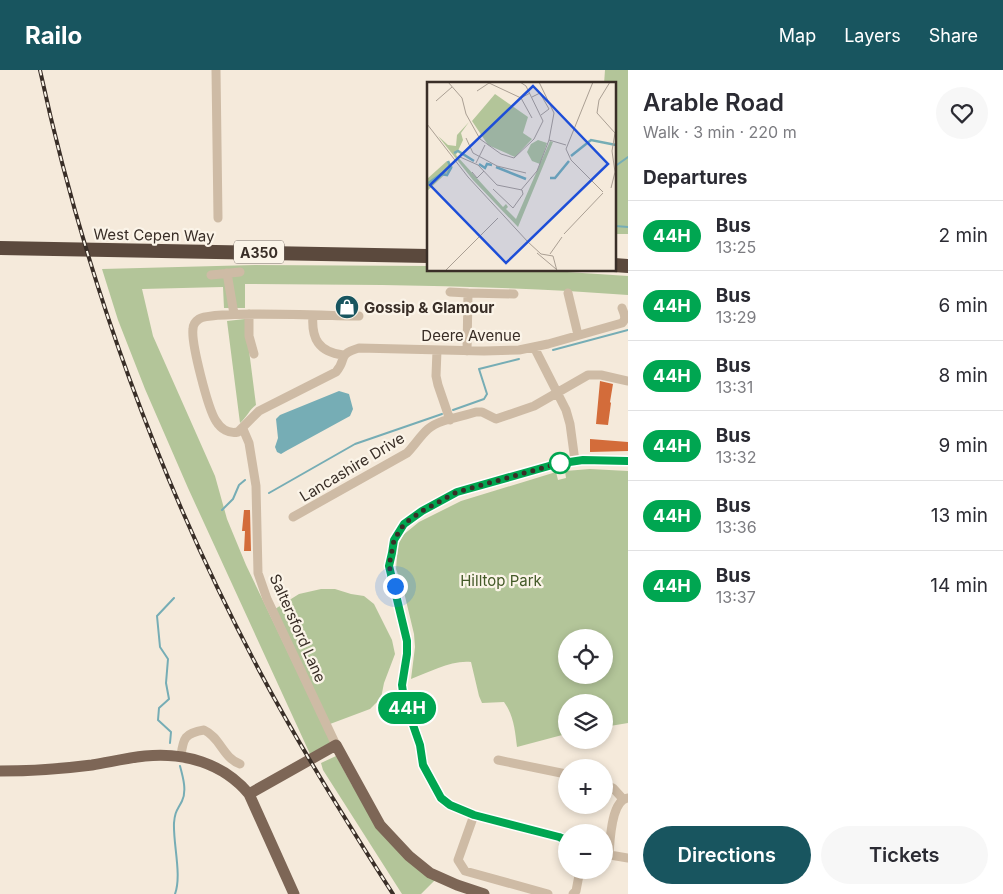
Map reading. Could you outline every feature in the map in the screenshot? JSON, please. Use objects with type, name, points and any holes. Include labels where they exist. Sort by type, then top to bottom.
[{"type":"highway","name":"West Cepen Way","points":[[0,248],[427,256]]},
{"type":"main road","points":[[248,794],[336,745]]},
{"type":"main road","name":"Saltersford Lane","points":[[336,745],[380,825],[409,856],[430,873],[456,885],[484,894]]},
{"type":"main road","points":[[0,771],[42,771],[144,756],[181,756],[219,769],[236,780],[248,794],[294,894]]},
{"type":"street","points":[[216,70],[218,218]]},
{"type":"street","points":[[211,274],[240,272]]},
{"type":"street","points":[[227,273],[234,314]]},
{"type":"street","points":[[450,292],[514,294]]},
{"type":"street","points":[[568,293],[578,335]]},
{"type":"street","points":[[467,351],[468,294]]},
{"type":"street","name":"Deere Avenue","points":[[344,355],[359,348],[467,351],[519,350],[598,331],[622,323],[625,320],[625,316],[622,308]]},
{"type":"street","points":[[313,315],[313,331],[324,349],[332,353],[344,355],[340,367],[329,376],[259,411],[243,429],[233,433],[226,430],[215,420],[197,361],[193,328],[196,322],[202,318],[234,314],[313,315],[359,316]]},
{"type":"street","points":[[249,314],[250,336],[254,354]]},
{"type":"street","points":[[534,347],[566,410],[570,424],[575,461]]},
{"type":"street","points":[[437,350],[438,385],[450,420]]},
{"type":"street","name":"Lancashire Drive","points":[[293,517],[407,453],[417,444],[427,430],[440,423],[482,412],[492,418],[499,418],[534,406],[588,375],[601,375],[628,381]]},
{"type":"street","name":"Saltersford Lane","points":[[243,429],[249,443],[256,486],[258,573],[267,599],[336,745]]},
{"type":"street","points":[[558,837],[474,815],[450,805],[441,798],[423,765],[420,745],[404,699],[402,685],[407,654],[405,631],[389,566],[394,540],[404,524],[422,511],[457,492],[537,468],[575,461],[628,461]]},
{"type":"street","points":[[181,756],[184,738],[188,734],[204,730],[214,738],[230,760],[240,764]]},
{"type":"street","points":[[498,760],[558,772]]},
{"type":"street","points":[[612,824],[619,802],[626,799],[613,788]]},
{"type":"street","points":[[474,815],[458,860],[465,871],[548,894]]},
{"type":"street","points":[[613,855],[628,858]]},
{"type":"street","points":[[573,894],[576,891],[578,879]]},
{"type":"green space","points":[[605,70],[628,70],[628,234],[616,234],[616,82],[604,82]]},
{"type":"green space","points":[[255,265],[427,266],[427,271],[552,271],[628,276],[628,295],[485,287],[245,284],[245,308],[224,308],[223,287],[142,289],[153,336],[215,476],[227,519],[246,565],[331,742],[310,754],[188,488],[145,389],[118,320],[102,269]]},
{"type":"green space","points":[[245,319],[256,405],[240,423],[227,321]]},
{"type":"green space","name":"Hilltop Park","points":[[590,469],[628,471],[628,723],[613,726],[613,694],[558,694],[558,736],[517,747],[514,724],[507,707],[504,702],[482,703],[471,662],[448,665],[411,679],[415,647],[414,634],[403,588],[396,569],[398,545],[403,535],[419,522],[461,501],[556,472],[558,480],[566,478],[565,471]]},
{"type":"green space","points":[[321,589],[335,589],[364,596],[374,604],[392,640],[395,654],[384,683],[381,698],[370,709],[330,724],[275,609],[299,594]]},
{"type":"green space","points":[[336,756],[352,785],[435,880],[421,894],[402,894],[323,770],[321,763]]},
{"type":"water","points":[[339,391],[349,394],[353,409],[350,416],[281,454],[277,452],[275,447],[278,438],[276,419],[280,415]]},
{"type":"building","points":[[600,381],[613,384],[608,425],[596,424]]},
{"type":"building","points":[[590,439],[628,442],[628,451],[590,452]]},
{"type":"building","points":[[244,510],[250,510],[251,551],[244,551],[245,531],[242,531]]},
{"type":"waterway","points":[[616,166],[628,157]]},
{"type":"waterway","points":[[616,226],[628,227]]},
{"type":"waterway","points":[[553,350],[628,330]]},
{"type":"waterway","points":[[453,410],[484,399],[487,394],[479,369],[519,359]]},
{"type":"waterway","points":[[269,493],[355,444],[442,414]]},
{"type":"waterway","points":[[222,510],[233,499],[239,485],[245,480]]},
{"type":"waterway","points":[[170,743],[171,732],[158,720],[159,708],[169,699],[166,683],[168,659],[160,647],[157,616],[174,598]]},
{"type":"waterway","points":[[175,894],[178,878],[174,823],[184,793],[180,766]]},
{"type":"railway","points":[[40,70],[58,148],[79,225],[129,378],[158,454],[224,601],[260,672],[291,729],[393,894]]},
{"type":"bus line","name":"44H","points":[[558,837],[474,815],[450,805],[441,798],[423,765],[420,745],[404,699],[402,685],[407,641],[389,566],[394,540],[404,524],[422,511],[457,492],[556,464],[583,460],[628,461]]},
{"type":"place","name":"Gossip & Glamour","points":[[347,307]]},
{"type":"route","points":[[395,586],[389,566],[394,540],[404,524],[422,511],[457,492],[560,463]]}]
